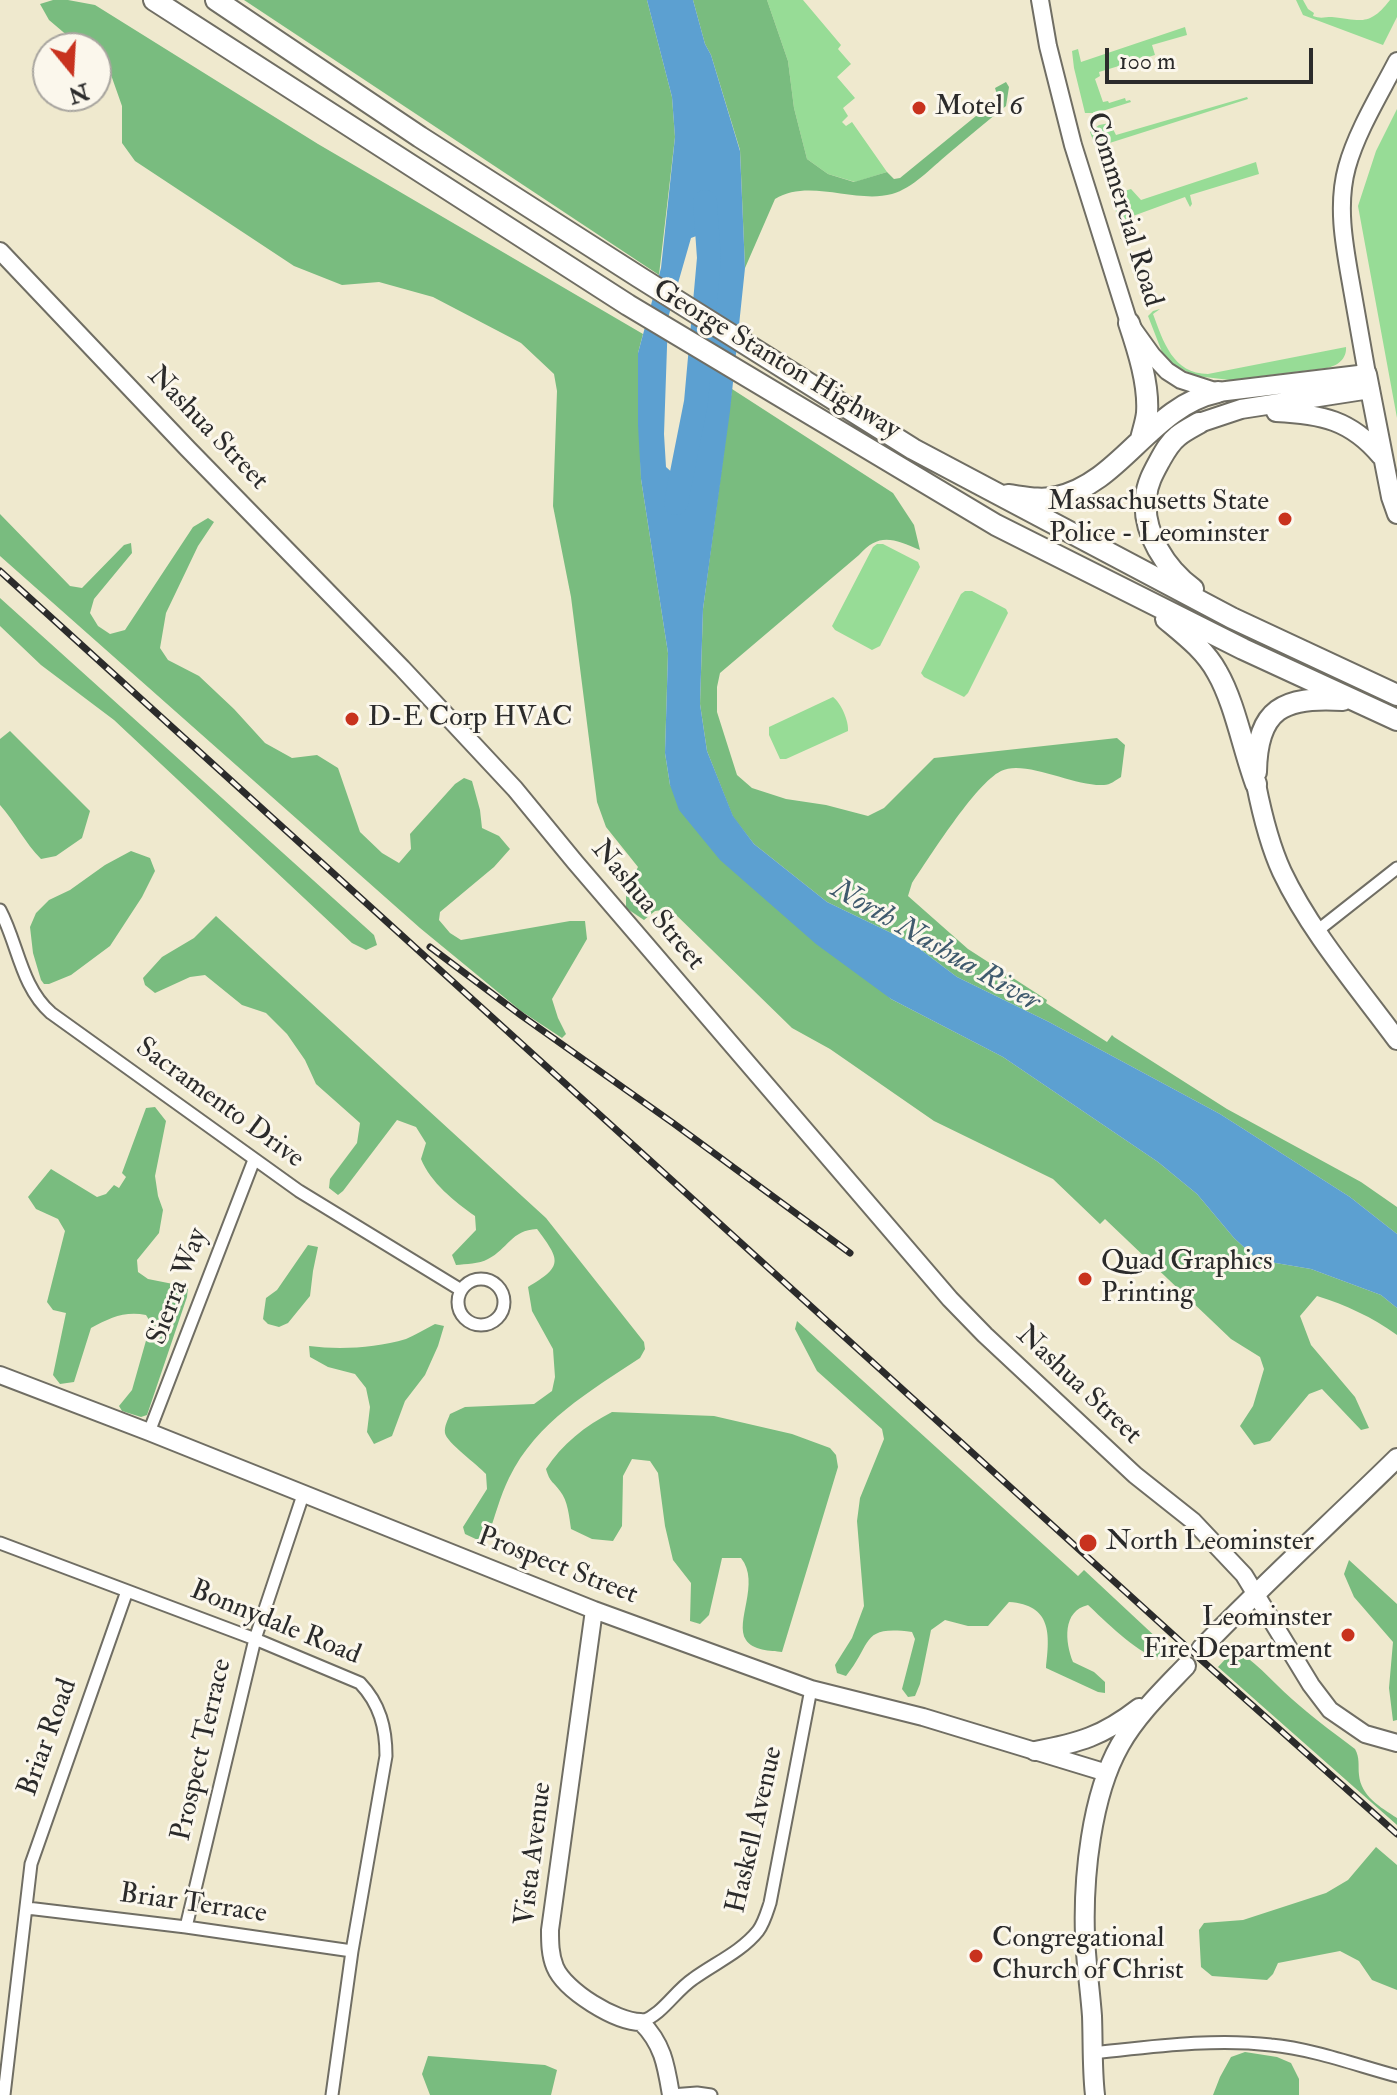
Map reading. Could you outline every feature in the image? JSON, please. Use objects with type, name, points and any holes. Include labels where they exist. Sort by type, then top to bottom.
[{"type":"highway","name":"George Stanton Highway","points":[[154,0],[628,305],[996,525],[1243,649],[1397,720]]},
{"type":"highway","name":"George Stanton Highway","points":[[216,0],[420,137],[913,449],[1232,618],[1397,695]]},
{"type":"highway","points":[[1129,323],[1147,406],[1141,439]]},
{"type":"highway","points":[[992,492],[1042,499],[1067,494],[1102,474],[1179,408],[1218,392]]},
{"type":"highway","points":[[1199,423],[1178,436],[1167,448],[1150,479],[1146,513],[1154,539],[1170,568],[1232,618]]},
{"type":"highway","points":[[1138,596],[1193,642],[1217,672],[1256,784]]},
{"type":"highway","points":[[1256,784],[1259,739],[1264,725],[1274,713],[1303,701],[1355,701]]},
{"type":"main road","name":"Commercial Road","points":[[1040,0],[1048,46],[1073,145],[1129,323],[1167,371],[1181,380],[1218,392]]},
{"type":"main road","points":[[1397,61],[1351,156],[1342,196],[1345,246],[1368,382],[1397,514]]},
{"type":"main road","name":"Nashua Street","points":[[0,251],[515,789],[950,1299],[1135,1475],[1193,1521],[1244,1575],[1311,1685],[1330,1710],[1365,1734],[1397,1743]]},
{"type":"main road","points":[[1218,392],[1368,382]]},
{"type":"main road","points":[[1199,423],[1241,409],[1368,382]]},
{"type":"main road","points":[[1241,409],[1301,414],[1338,422],[1368,441],[1383,459]]},
{"type":"main road","points":[[1256,784],[1264,823],[1282,872],[1301,907],[1397,1040]]},
{"type":"main road","name":"Prospect Street","points":[[0,1375],[594,1610],[811,1689],[923,1717],[1107,1773]]},
{"type":"main road","points":[[1201,1649],[1255,1593],[1397,1458]]},
{"type":"main road","name":"Vista Avenue","points":[[594,1610],[550,1930],[551,1952],[559,1974],[571,1988],[621,2018],[641,2022]]},
{"type":"main road","points":[[1095,2095],[1085,1937],[1086,1887],[1098,1805],[1107,1773],[1121,1744],[1138,1719],[1186,1666]]},
{"type":"main road","points":[[1035,1751],[1074,1744],[1104,1732],[1161,1692]]},
{"type":"main road","points":[[641,2022],[662,2049],[671,2095]]},
{"type":"street","points":[[1317,931],[1397,868]]},
{"type":"street","name":"Sacramento Drive","points":[[0,910],[30,987],[43,1006],[254,1160],[335,1215],[461,1290]]},
{"type":"street","name":"Sierra Way","points":[[149,1432],[254,1160]]},
{"type":"street","points":[[476,1279],[494,1282],[505,1297],[503,1312],[492,1323],[471,1323],[458,1306],[461,1290],[476,1279]]},
{"type":"street","name":"Prospect Terrace","points":[[186,1927],[255,1639],[303,1495]]},
{"type":"street","name":"Bonnydale Road","points":[[0,1543],[255,1639],[360,1683],[372,1696],[381,1715],[386,1756],[352,1951],[332,2095]]},
{"type":"street","name":"Briar Road","points":[[4,2095],[31,1864],[127,1591]]},
{"type":"street","name":"Haskell Avenue","points":[[641,2022],[651,2019],[691,1980],[733,1953],[763,1923],[770,1903],[811,1689]]},
{"type":"street","name":"Briar Terrace","points":[[27,1908],[352,1951]]},
{"type":"street","points":[[1093,2053],[1215,2043],[1269,2044],[1397,2076]]},
{"type":"street","points":[[671,2095],[711,2095]]},
{"type":"green space","points":[[68,0],[95,5],[318,144],[643,334],[638,353],[641,479],[668,653],[665,753],[670,785],[891,999],[1003,1057],[1158,1162],[1197,1194],[1234,1238],[1258,1260],[1311,1269],[1381,1295],[1397,1308],[1397,1335],[1358,1312],[1317,1296],[1300,1316],[1311,1345],[1355,1397],[1369,1428],[1361,1430],[1322,1389],[1309,1394],[1270,1441],[1254,1445],[1240,1426],[1253,1406],[1264,1369],[1260,1357],[1231,1339],[1105,1219],[1100,1224],[1053,1179],[934,1121],[830,1049],[792,1028],[670,909],[655,911],[644,920],[626,908],[626,891],[638,867],[606,827],[597,802],[571,597],[553,506],[557,391],[554,374],[521,343],[433,297],[379,282],[342,285],[294,266],[135,161],[122,143],[122,106],[112,78],[112,32],[63,32],[49,20],[40,4]]},
{"type":"green space","points":[[244,0],[647,0],[672,97],[675,137],[659,275]]},
{"type":"green space","points":[[693,0],[767,0],[788,61],[794,108],[807,159],[828,174],[854,182],[887,172],[894,179],[900,178],[998,98],[995,88],[1006,82],[1009,87],[1006,106],[922,177],[900,191],[863,196],[802,191],[775,199],[745,268],[740,150]]},
{"type":"green space","points":[[767,0],[803,0],[841,45],[838,49],[851,64],[837,77],[855,98],[843,108],[848,116],[842,122],[846,126],[852,122],[887,172],[855,182],[828,174],[807,159],[794,108],[788,61]]},
{"type":"green space","points":[[1296,0],[1303,0],[1314,13],[1313,16],[1364,20],[1383,9],[1390,0],[1397,0],[1397,17],[1383,45],[1303,15]]},
{"type":"green space","points":[[1185,27],[1187,35],[1152,45],[1155,55],[1099,72],[1100,76],[1095,79],[1103,102],[1125,98],[1131,102],[1096,113],[1085,113],[1072,51],[1078,49],[1081,62]]},
{"type":"green space","points":[[1247,97],[1097,147],[1090,132],[1099,125],[1110,123],[1116,135]]},
{"type":"green space","points":[[1397,109],[1397,418],[1358,206],[1376,151]]},
{"type":"green space","points":[[1256,162],[1259,174],[1190,195],[1190,207],[1185,197],[1133,216],[1135,225],[1121,229],[1112,198],[1118,193],[1131,189],[1141,200]]},
{"type":"green space","points":[[1160,309],[1153,314],[1171,354],[1196,373],[1208,374],[1346,347],[1346,351],[1341,361],[1327,368],[1230,380],[1196,376],[1174,365],[1162,352],[1148,316]]},
{"type":"green space","points":[[732,389],[893,493],[914,525],[920,550],[895,541],[873,543],[720,673],[717,712],[737,775],[752,788],[786,799],[868,816],[884,808],[934,758],[1117,738],[1125,745],[1121,777],[1108,784],[1079,782],[1023,768],[1001,771],[990,778],[941,840],[912,883],[908,896],[968,949],[1107,1042],[1112,1035],[1227,1109],[1361,1182],[1397,1207],[1397,1234],[1350,1197],[1220,1114],[1049,1022],[957,977],[912,943],[827,902],[754,844],[733,817],[707,751],[700,704],[703,609]]},
{"type":"green space","points":[[0,514],[70,586],[82,588],[124,545],[131,543],[132,553],[94,599],[90,613],[98,626],[110,634],[125,630],[193,527],[208,518],[214,522],[198,546],[166,613],[160,648],[168,660],[199,676],[265,743],[292,758],[317,755],[338,768],[360,832],[382,853],[399,863],[411,849],[410,834],[455,784],[464,778],[472,781],[482,828],[499,836],[510,849],[494,867],[440,912],[439,920],[461,940],[585,921],[587,939],[552,999],[566,1034],[562,1038],[521,1011],[420,928],[0,556]]},
{"type":"green space","points":[[877,544],[883,544],[918,562],[920,567],[880,646],[872,650],[832,626]]},
{"type":"green space","points":[[965,591],[972,591],[1008,613],[964,697],[921,673]]},
{"type":"green space","points":[[0,598],[374,935],[377,945],[366,950],[352,943],[114,720],[41,665],[0,626]]},
{"type":"green space","points":[[833,697],[844,712],[848,731],[780,759],[769,735],[769,727]]},
{"type":"green space","points":[[10,731],[90,811],[82,838],[56,856],[41,859],[0,805],[0,739]]},
{"type":"green space","points":[[131,851],[150,858],[155,871],[110,946],[71,975],[44,984],[33,953],[30,927],[36,913],[49,900]]},
{"type":"green space","points":[[216,916],[546,1218],[644,1342],[645,1349],[640,1358],[566,1409],[534,1440],[509,1478],[488,1536],[480,1541],[465,1534],[463,1527],[487,1489],[486,1474],[451,1442],[445,1433],[446,1425],[450,1414],[465,1407],[534,1404],[552,1391],[555,1377],[553,1349],[532,1311],[528,1287],[553,1268],[554,1255],[537,1229],[515,1236],[484,1261],[456,1265],[452,1255],[476,1230],[475,1216],[451,1198],[431,1176],[421,1159],[426,1143],[416,1127],[397,1120],[343,1191],[338,1195],[329,1188],[330,1179],[357,1143],[360,1123],[316,1084],[305,1060],[287,1034],[266,1013],[242,1005],[205,975],[190,977],[155,993],[145,985],[143,978],[162,957],[194,938]]},
{"type":"green space","points":[[155,1107],[166,1121],[155,1176],[163,1210],[159,1233],[137,1260],[138,1272],[148,1279],[188,1287],[147,1415],[141,1417],[122,1411],[119,1406],[132,1390],[151,1323],[146,1315],[117,1316],[91,1328],[74,1382],[60,1384],[53,1375],[66,1313],[53,1310],[47,1302],[65,1231],[58,1219],[36,1209],[28,1197],[51,1169],[97,1197],[106,1194],[114,1185],[119,1188],[126,1177],[122,1173],[146,1108]]},
{"type":"green space","points":[[308,1245],[318,1247],[310,1296],[288,1323],[279,1327],[268,1324],[263,1319],[266,1298],[277,1290]]},
{"type":"green space","points":[[797,1321],[1078,1576],[1084,1570],[1174,1654],[1161,1658],[1148,1654],[1120,1635],[1088,1605],[1080,1608],[1070,1620],[1068,1646],[1073,1662],[1094,1672],[1105,1682],[1105,1693],[1098,1692],[1046,1668],[1047,1633],[1041,1615],[1023,1604],[1009,1602],[988,1626],[968,1626],[945,1620],[931,1630],[915,1696],[908,1697],[902,1689],[915,1639],[912,1632],[884,1631],[875,1634],[846,1676],[837,1673],[835,1665],[852,1638],[864,1606],[857,1521],[860,1498],[884,1439],[882,1429],[817,1371],[795,1329]]},
{"type":"green space","points":[[435,1324],[444,1326],[425,1375],[405,1401],[392,1436],[374,1444],[367,1432],[370,1407],[366,1388],[355,1374],[328,1367],[310,1357],[309,1346],[345,1348],[382,1344],[406,1339]]},
{"type":"green space","points":[[612,1412],[714,1416],[792,1434],[830,1448],[836,1455],[838,1467],[782,1652],[757,1648],[746,1640],[743,1623],[749,1579],[741,1558],[722,1558],[709,1615],[700,1624],[690,1621],[691,1583],[673,1560],[658,1473],[650,1461],[632,1459],[623,1476],[622,1526],[613,1541],[592,1539],[571,1529],[565,1499],[546,1469],[575,1436]]},
{"type":"green space","points":[[1349,1560],[1397,1604],[1397,1720],[1393,1721],[1389,1688],[1393,1642],[1354,1597],[1344,1574]]},
{"type":"green space","points":[[1238,1651],[1307,1712],[1355,1749],[1363,1789],[1372,1800],[1397,1818],[1397,1825],[1218,1667],[1232,1652]]},
{"type":"green space","points":[[1376,1847],[1397,1865],[1397,1990],[1372,1980],[1359,1961],[1340,1951],[1278,1963],[1267,1980],[1212,1976],[1201,1967],[1199,1930],[1204,1923],[1243,1920],[1326,1893],[1348,1880]]},
{"type":"green space","points":[[1245,2052],[1277,2057],[1291,2063],[1299,2079],[1299,2095],[1213,2095],[1231,2057]]},
{"type":"green space","points":[[428,2056],[545,2065],[557,2070],[551,2095],[430,2095],[422,2074]]},
{"type":"water","points":[[647,0],[693,0],[740,151],[745,268],[730,411],[703,609],[700,704],[707,751],[733,816],[754,844],[827,902],[912,943],[957,977],[1049,1022],[1220,1114],[1350,1197],[1397,1234],[1397,1308],[1381,1295],[1311,1269],[1258,1260],[1234,1238],[1197,1194],[1158,1162],[1003,1057],[891,999],[816,944],[720,860],[679,810],[670,785],[665,753],[668,653],[641,479],[638,425],[638,353],[661,268],[675,137],[672,97]],"holes":[[[710,231],[713,259],[711,344],[696,456],[689,469],[676,476],[666,467],[664,434],[668,318],[691,238]]]},
{"type":"waterway","name":"North Nashua River","points":[[676,503],[696,402],[709,258],[705,202]]},
{"type":"railway","points":[[0,571],[1397,1834]]},
{"type":"railway","points":[[430,947],[850,1253]]},
{"type":"place","name":"Motel 6","points":[[919,108]]},
{"type":"place","name":"Massachusetts State Police - Leominster","points":[[1285,519]]},
{"type":"place","name":"D-E Corp HVAC","points":[[352,719]]},
{"type":"place","name":"Quad Graphics Printing","points":[[1085,1279]]},
{"type":"place","name":"North Leominster","points":[[1088,1543]]},
{"type":"place","name":"Leominster Fire Department","points":[[1348,1635]]},
{"type":"place","name":"Congregational Church of Christ","points":[[976,1956]]}]
